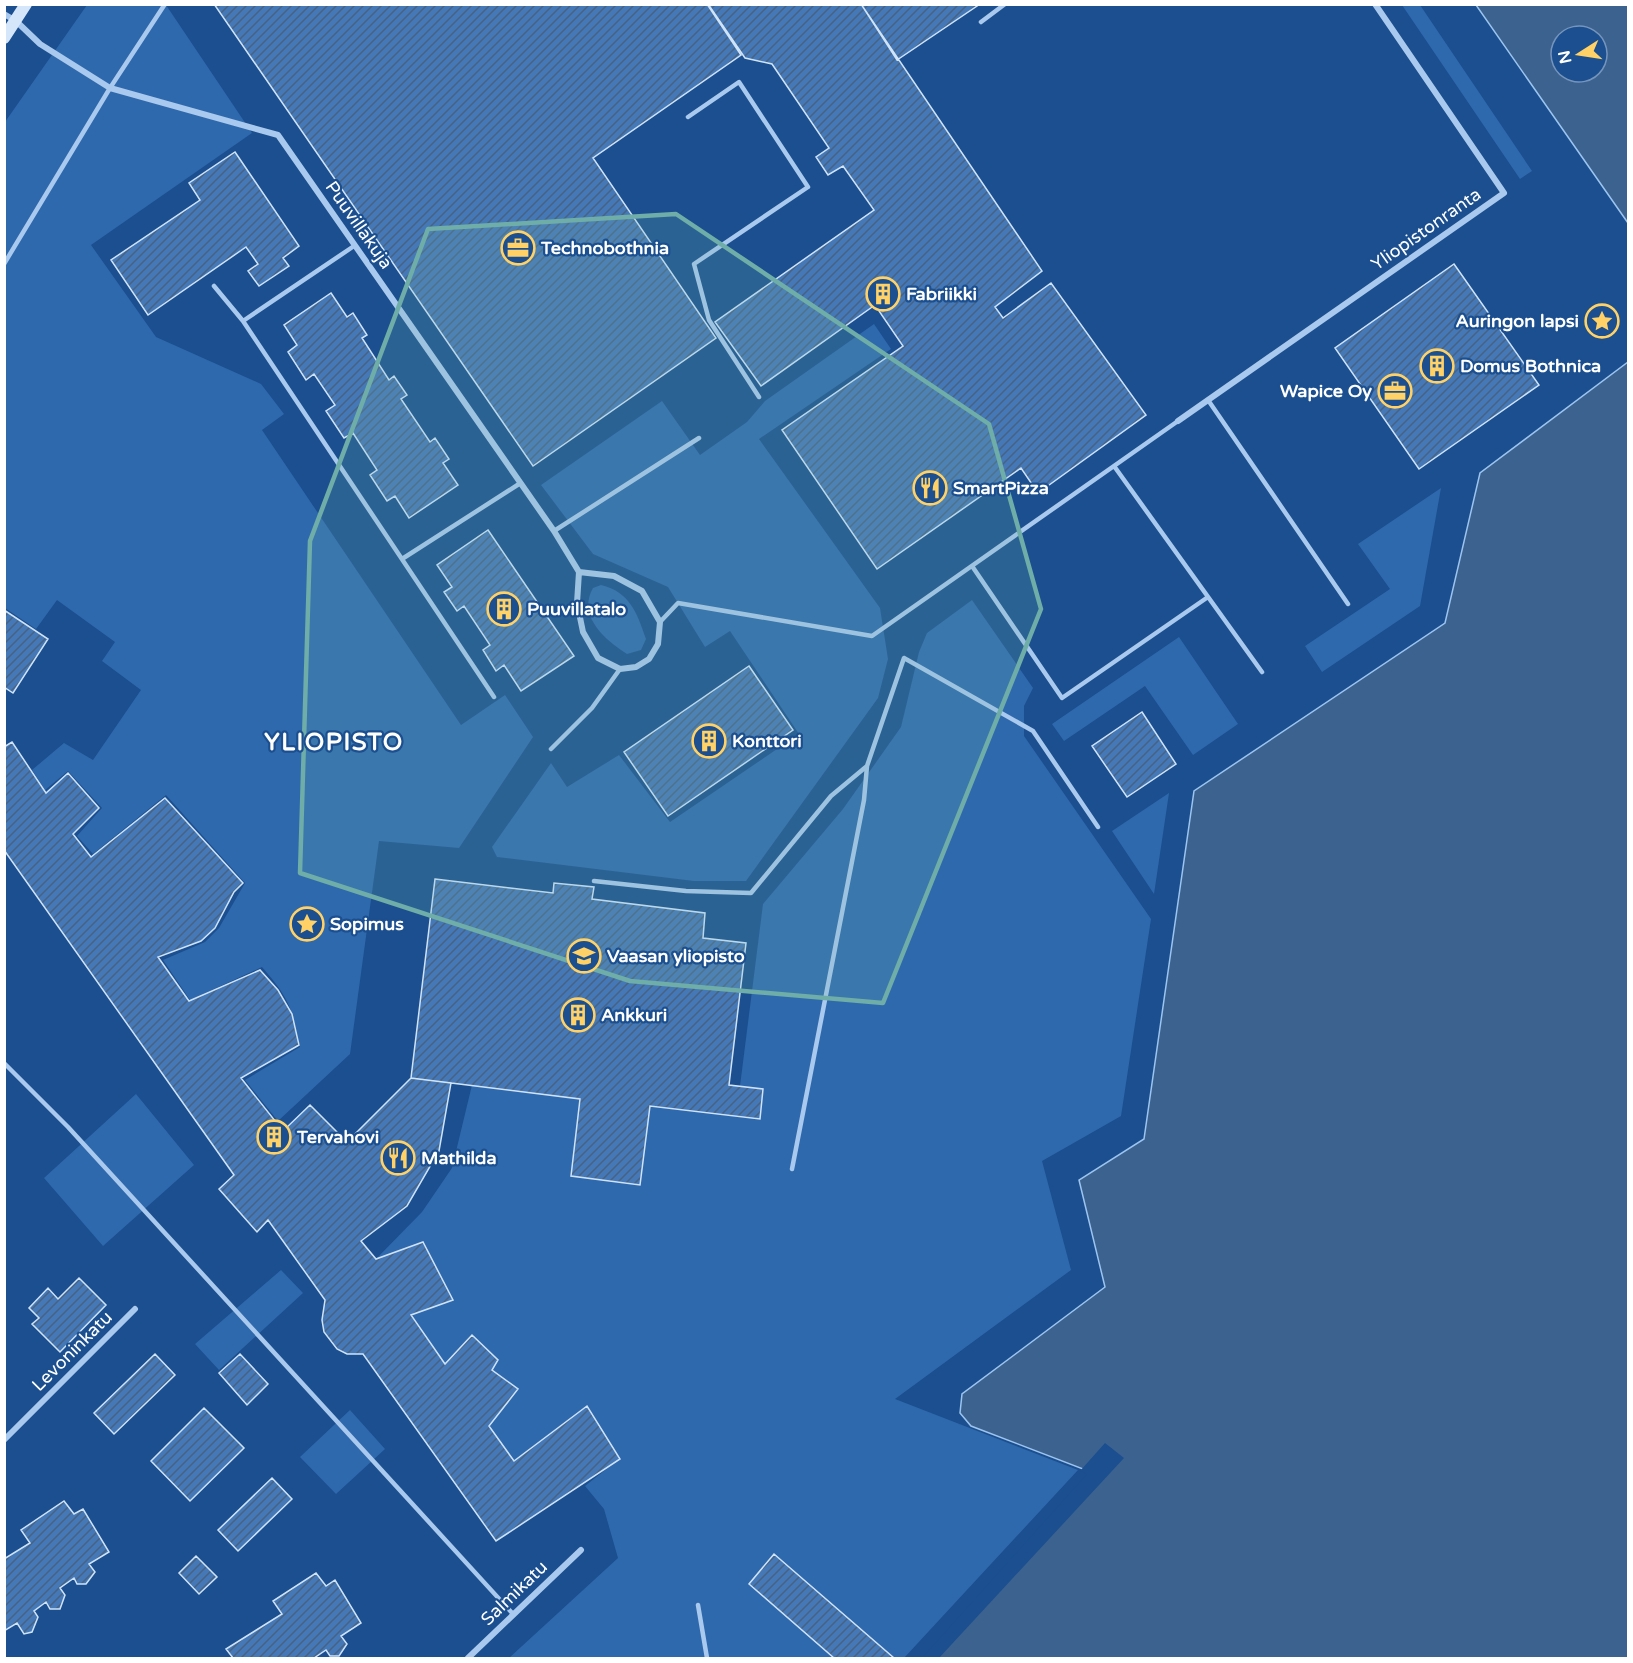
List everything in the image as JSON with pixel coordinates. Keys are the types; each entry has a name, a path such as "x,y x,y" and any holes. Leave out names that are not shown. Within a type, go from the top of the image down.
{"main road":[{"path":"4,38 27,4"}],"street":[{"name":"Yliopistonranta","path":"1178,421 1504,193 1375,4"},
{"name":"Puuvillakuja","path":"4,14 16,21 40,45 110,88 278,135 519,484 554,531 579,572"},
{"path":"579,572 614,576 642,591 660,622 658,644 649,659 636,667 620,669 598,658 583,632 577,603 579,572"},
{"name":"Levoninkatu","path":"4,1440 135,1309"},
{"name":"Salmikatu","path":"468,1659 581,1550"}],"lane":[{"path":"4,264 110,88 165,4"},
{"path":"981,22 1005,4"},
{"path":"688,117 739,82 808,187 694,264 709,320 759,397"},
{"path":"243,321 354,246"},
{"path":"214,285 243,321 494,697"},
{"path":"1208,400 1348,604"},
{"path":"660,622 678,603 872,636 1178,421"},
{"path":"554,531 699,438"},
{"path":"1114,466 1262,672"},
{"path":"402,559 519,484"},
{"path":"972,566 1062,698 1208,597"},
{"path":"792,1169 864,800 867,766 904,657 1033,731 1098,827"},
{"path":"551,749 592,708 620,669"},
{"path":"594,881 686,891 751,893 831,796 867,766"},
{"path":"4,1063 68,1127 513,1614"},
{"path":"698,1605 707,1659"}],"highlighted area":[{"path":"676,214 989,424 1041,609 883,1003 630,981 300,873 310,541 428,229"}],"shaded area":[{"path":"87,5 166,5 252,133 91,245 156,337 261,384 284,414 262,430 461,725 505,695 533,737 459,848 379,841 350,1054 278,1121 245,1080 300,1047 292,1012 284,995 262,967 190,1000 163,960 205,942 219,928 245,883 166,795 93,854 77,836 102,808 68,771 45,790 32,770 64,743 93,760 141,690 102,661 115,642 57,600 36,629 5,608 5,122"},
{"path":"1402,5 1420,5 1532,171 1520,179"},
{"path":"1476,5 1628,5 1628,223"},
{"path":"874,324 891,349 759,439 880,608 888,659 878,698 746,881 694,881 497,857 492,847 551,763 567,787 619,755 670,822 799,734 730,631 705,647 668,587 593,554 541,485 662,401 700,455 747,422 765,401"},
{"path":"1628,362 1628,1658 925,1658 1091,1472 971,1426 960,1413 962,1394 1105,1287 1079,1180 1144,1139 1194,791 1445,623 1480,473"},
{"path":"1441,488 1420,606 1322,672 1305,646 1390,589 1358,544"},
{"path":"601,585 619,593 631,605 646,639 641,650 627,654 610,642 596,626 588,608 589,598 593,588"},
{"path":"972,600 1033,688 1024,706 1024,736 1151,919 1121,1116 1042,1161 1071,1270 895,1399 1078,1470 904,1658 509,1658 618,1558 604,1509 585,1486 619,1459 587,1406 514,1461 489,1426 518,1389 492,1370 498,1359 472,1335 445,1364 411,1315 452,1300 424,1242 376,1259 422,1212 452,1168 472,1085 580,1099 571,1176 639,1185 650,1106 760,1119 763,1089 740,1086 763,904 843,809 901,727 919,652 927,633"},
{"path":"1179,637 1238,724 1193,755 1145,686 1064,741 1052,724"},
{"path":"1169,793 1154,894 1112,831"},
{"path":"136,1094 194,1165 103,1246 44,1178"},
{"path":"281,1270 303,1293 219,1370 195,1344"},
{"path":"350,1410 385,1449 336,1494 300,1457"}],"pier":[{"path":"1105,1443 1124,1458 939,1658 922,1658 1087,1474 1080,1471"}],"building":[{"name":"Technobothnia","path":"214,4 707,4 741,55 593,158 716,338 533,466"},
{"name":"Fabriikki","path":"708,4 861,4 1042,271 995,307 1003,318 1051,283 1146,415 1038,493 1021,468 877,569 782,430 903,346 875,305 761,386 715,322 874,210 843,166 828,175 816,157 829,148 772,64 745,58"},
{"path":"861,4 980,4 897,60"},
{"path":"235,152 299,246 283,258 289,266 259,286 248,271 258,264 246,247 148,315 111,260 200,200 189,183"},
{"name":"Domus Bothnica","path":"1454,264 1539,385 1419,469 1335,348"},
{"path":"331,293 347,317 353,313 367,335 362,338 389,380 394,376 407,395 401,399 430,442 435,438 449,459 443,463 458,485 409,518 395,496 387,501 370,475 377,470 353,433 344,438 326,411 335,405 314,374 306,380 288,352 297,345 284,325"},
{"name":"Puuvillatalo","path":"488,530 574,656 521,691 504,665 496,671 483,650 490,645 464,606 457,611 444,592 452,587 437,565"},
{"path":"4,610 48,639 13,693 4,687"},
{"name":"Konttori","path":"749,666 793,730 668,816 624,752"},
{"path":"1142,712 1176,764 1127,797 1092,746"},
{"name":"Tervahovi","path":"12,742 46,793 68,773 99,808 73,834 91,857 165,798 243,883 234,892 215,928 201,941 158,957 189,1001 260,970 278,990 292,1014 299,1045 241,1078 283,1131 310,1105 347,1142 411,1078 451,1083 439,1151 407,1206 361,1241 376,1259 423,1242 453,1300 411,1315 445,1364 472,1335 498,1360 492,1370 518,1389 489,1426 514,1461 587,1406 620,1459 496,1541 363,1354 347,1354 337,1349 324,1332 322,1320 325,1300 268,1220 257,1232 219,1189 234,1175 4,850 4,747"},
{"name":"Ankkuri","path":"435,879 553,893 554,883 594,887 592,899 705,913 703,938 746,943 729,1085 763,1089 760,1119 650,1106 640,1185 571,1176 580,1099 411,1078"},
{"path":"79,1278 106,1305 60,1352 32,1324 39,1318 29,1308 48,1288 58,1299"},
{"path":"155,1354 175,1375 114,1434 94,1413"},
{"path":"240,1354 268,1384 247,1405 219,1373"},
{"path":"204,1408 244,1448 190,1501 151,1461"},
{"path":"272,1478 292,1499 238,1551 218,1530"},
{"path":"64,1501 74,1514 83,1509 109,1552 89,1564 95,1572 86,1584 77,1584 74,1578 60,1588 65,1595 60,1609 50,1609 46,1602 34,1611 38,1617 32,1632 24,1634 17,1623 4,1631 4,1559 30,1543 21,1530"},
{"path":"774,1554 894,1658 834,1658 749,1584"},
{"path":"196,1556 217,1577 199,1594 179,1573"},
{"path":"316,1573 326,1586 335,1580 361,1623 341,1636 347,1644 339,1656 330,1656 326,1650 314,1658 233,1658 226,1649 282,1614 273,1601"}],"place":[{"name":"Technobothnia","path":"518,248"},
{"name":"Fabriikki","path":"883,294"},
{"name":"Auringon lapsi","path":"1602,321"},
{"name":"Domus Bothnica","path":"1437,366"},
{"name":"Wapice Oy","path":"1395,391"},
{"name":"SmartPizza","path":"930,488"},
{"name":"Puuvillatalo","path":"504,609"},
{"name":"Konttori","path":"709,741"},
{"name":"Sopimus","path":"307,924"},
{"name":"Vaasan yliopisto","path":"584,956"},
{"name":"Ankkuri","path":"578,1015"},
{"name":"Tervahovi","path":"274,1137"},
{"name":"Mathilda","path":"398,1158"}],"district":[{"name":"YLIOPISTO","path":"334,742"}]}
